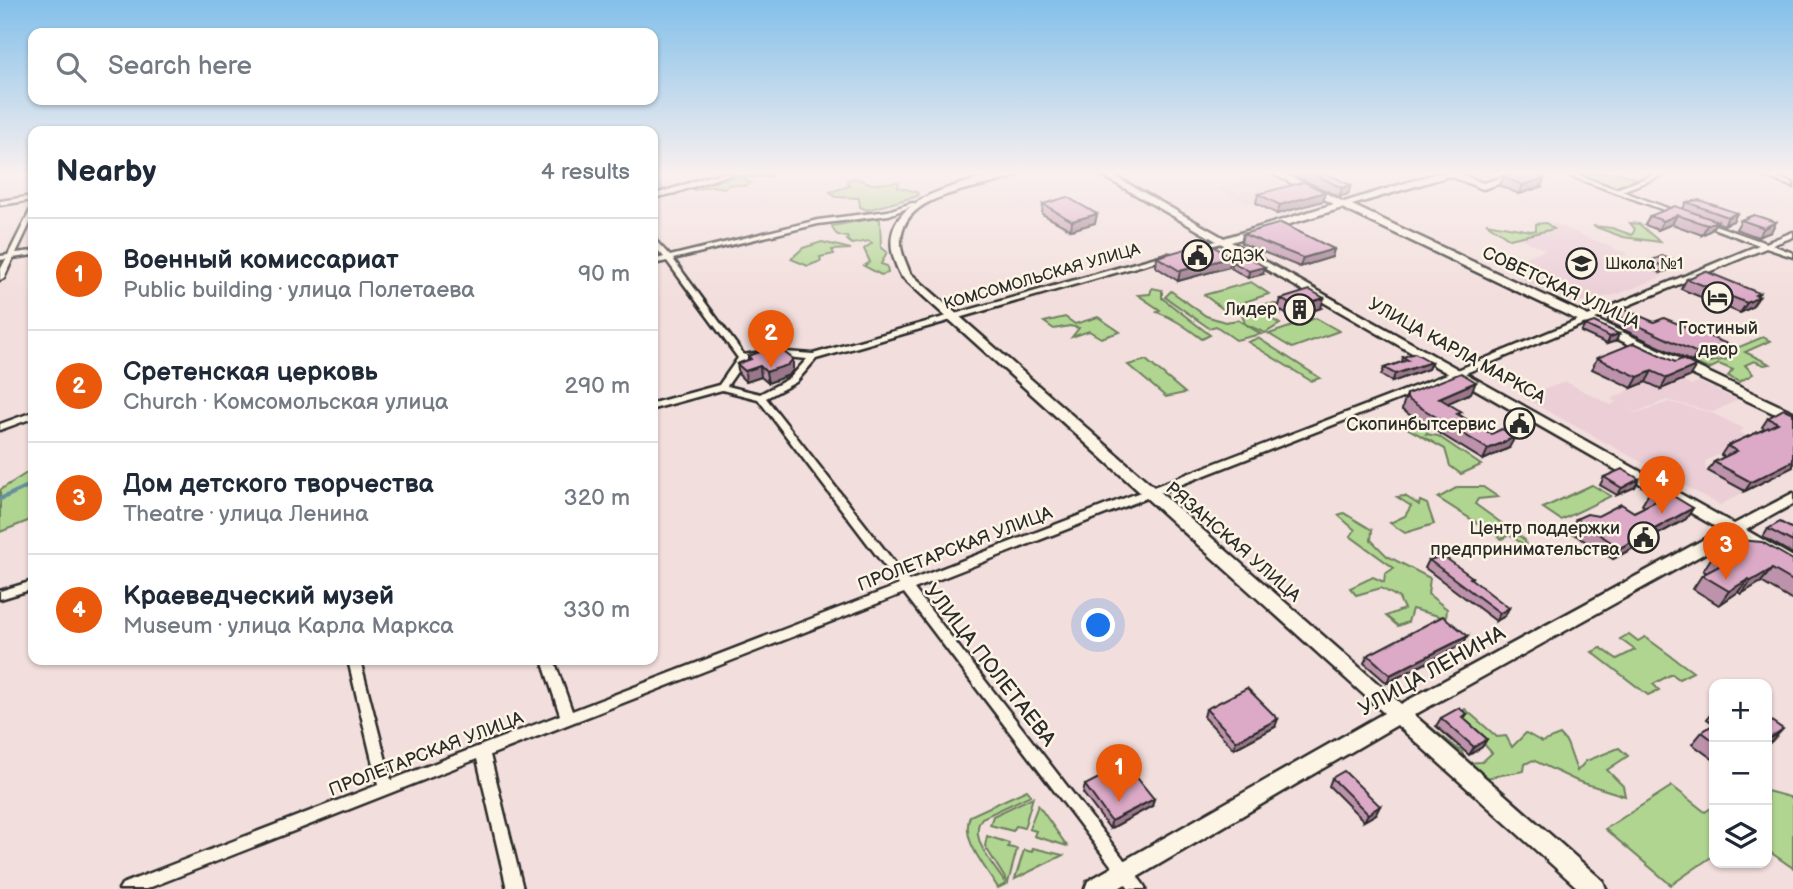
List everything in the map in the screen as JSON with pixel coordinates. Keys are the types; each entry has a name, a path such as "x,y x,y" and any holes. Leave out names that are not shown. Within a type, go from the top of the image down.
{"street":[{"path":"658,260 818,222 877,214"},
{"name":"РЯЗАНСКАЯ УЛИЦА","path":"908,214 895,236 895,256 905,274 1148,494 1595,889"},
{"name":"УЛИЦА КАРЛА МАРКСА","path":"1176,214 1793,564"},
{"name":"КОМСОМОЛЬСКАЯ УЛИЦА","path":"742,358 774,353 813,357 955,319 1311,214"},
{"name":"СОВЕТСКАЯ УЛИЦА","path":"1363,214 1793,417"},
{"path":"1679,214 1793,255"},
{"path":"0,278 28,221"},
{"name":"ПРОЛЕТАРСКАЯ УЛИЦА","path":"127,889 1458,373 1590,321 1793,234"},
{"path":"658,247 742,358 722,387"},
{"path":"0,258 28,254"},
{"path":"658,405 722,387 761,397 793,380 813,357"},
{"name":"УЛИЦА ПОЛЕТАЕВА","path":"761,397 1138,889"},
{"path":"0,427 28,417"},
{"name":"УЛИЦА ЛЕНИНА","path":"1096,889 1399,714 1793,498"},
{"path":"0,595 28,587"},
{"path":"355,665 386,788"},
{"path":"550,665 568,718"},
{"path":"482,751 515,889"}],"shaded area":[{"name":"Школа №1","path":"1555,224 1628,254 1621,257 1664,276 1618,294 1574,303 1515,277 1538,268 1519,259 1546,250 1520,238"},
{"path":"1682,380 1691,385 1699,382 1737,400 1713,412 1667,400 1636,412 1623,407 1636,413 1669,402 1712,413 1744,429 1739,432 1753,439 1705,461 1706,470 1744,492 1720,505 1522,397 1566,382 1611,405 1616,402 1611,399 1646,382 1661,389"}],"green space":[{"path":"877,218 880,220 881,247 887,252 881,264 887,266 888,273 881,275 864,266 870,262 864,249 872,243 869,241 852,244 847,240 848,237 836,234 832,226"},
{"path":"1486,223 1531,231 1536,230 1536,224 1546,223 1554,229 1510,239"},
{"path":"1630,223 1639,224 1660,242 1623,237 1593,226 1612,228 1632,235 1635,229"},
{"path":"822,242 851,249 832,250 834,254 820,257 821,261 808,266 791,259 803,248"},
{"path":"1251,282 1269,294 1223,309 1204,295"},
{"path":"1152,288 1162,290 1162,298 1210,335 1202,339 1175,320 1157,312 1160,310 1138,295 1150,294"},
{"path":"1171,291 1206,316 1225,322 1238,320 1261,334 1236,340 1216,326 1209,328 1165,297"},
{"path":"1250,305 1280,306 1275,310 1279,314 1272,313 1267,316 1280,324 1265,333 1245,324 1241,311"},
{"path":"1065,317 1075,324 1098,317 1120,332 1101,338 1089,331 1072,337 1079,328 1070,326 1054,329 1044,322"},
{"path":"1316,318 1339,331 1292,348 1269,334"},
{"path":"1763,337 1770,341 1745,352 1770,364 1754,361 1745,365 1753,374 1739,382 1728,376 1733,370 1719,364 1709,369 1692,362 1701,358 1709,362 1729,359 1732,357 1727,352"},
{"path":"1258,338 1320,378 1311,381 1248,342"},
{"path":"1146,360 1185,393 1166,397 1128,365"},
{"path":"1418,423 1429,431 1426,434 1438,436 1481,465 1461,474 1450,466 1445,449 1407,428"},
{"path":"28,472 28,521 0,532 0,490"},
{"path":"1592,485 1611,496 1561,520 1543,508"},
{"path":"1458,487 1483,487 1498,497 1478,499 1475,504 1525,540 1526,546 1509,535 1502,539 1438,498"},
{"path":"1405,496 1419,505 1420,501 1427,504 1434,524 1405,533 1390,523 1405,516 1411,506 1397,497"},
{"path":"1344,513 1372,530 1371,540 1387,556 1430,578 1428,594 1447,609 1446,618 1412,609 1408,622 1398,626 1386,616 1404,609 1399,598 1381,588 1356,595 1350,588 1373,577 1384,582 1385,574 1394,568 1350,536 1355,530 1338,515"},
{"path":"1629,634 1638,641 1645,637 1693,672 1679,679 1672,674 1653,684 1659,690 1648,695 1592,652 1601,648 1617,659 1635,650 1620,639"},
{"path":"1465,709 1497,737 1506,736 1512,747 1526,733 1542,742 1560,735 1567,743 1577,771 1586,761 1619,748 1628,756 1607,770 1623,786 1625,796 1577,781 1533,760 1525,764 1524,771 1480,779 1418,726 1424,722 1462,752 1466,763 1482,762 1492,753 1458,715"},
{"path":"1672,786 1705,812 1709,809 1709,858 1671,885 1605,829"},
{"path":"1027,790 1031,795 982,818 978,826 984,852 1006,884 998,888 971,844 968,834 970,816"},
{"path":"1772,792 1793,798 1793,868 1772,853"},
{"path":"1033,797 1024,828 1016,826 1013,831 990,825 993,816"},
{"path":"1038,805 1067,846 1034,836 1036,831 1029,829"},
{"path":"987,836 1009,843 1008,847 1017,849 1008,883 985,846"},
{"path":"1033,848 1063,855 1015,879 1024,850 1032,852"}],"building":[{"path":"1061,214 1095,214 1072,221"},
{"path":"1654,214 1699,214 1717,221 1707,225 1677,215 1663,221 1650,216"},
{"path":"1754,215 1776,222 1764,228 1741,220"},
{"path":"1281,223 1334,249 1303,258 1243,234"},
{"path":"1207,243 1232,257 1180,271 1157,257"},
{"path":"1662,256 1677,262 1664,266 1650,261"},
{"path":"1248,257 1265,267 1249,271 1233,262"},
{"path":"1705,271 1759,293 1755,295 1759,297 1747,303 1687,279"},
{"path":"1310,290 1324,298 1295,307 1281,299"},
{"path":"1623,309 1654,322 1664,318 1730,345 1714,353 1706,349 1697,353 1611,313"},
{"path":"1594,322 1619,334 1610,337 1585,325"},
{"path":"1634,343 1675,362 1682,359 1696,366 1667,378 1652,371 1638,377 1597,358"},
{"path":"773,348 780,349 793,359 788,365 766,372 760,366 745,371 737,364 751,359 748,356"},
{"path":"1415,353 1431,362 1395,374 1384,368 1408,360 1403,357"},
{"path":"1461,373 1476,382 1439,398 1462,412 1457,414 1491,434 1502,429 1515,437 1488,449 1407,399 1407,394"},
{"path":"1784,409 1793,413 1793,461 1751,482 1714,462 1737,451 1727,446 1778,423 1768,418"},
{"path":"1622,469 1639,479 1622,488 1604,477"},
{"path":"1660,488 1693,508 1620,548 1576,519 1587,514 1598,516 1621,504 1634,512 1660,499 1649,493"},
{"path":"1780,522 1793,529 1793,542 1768,529"},
{"path":"1739,540 1762,542 1793,560 1793,581 1772,569 1729,591 1702,575 1723,564 1712,557"},
{"path":"1443,556 1509,608 1500,613 1429,560"},
{"path":"1443,616 1468,636 1390,675 1368,655"},
{"path":"1247,688 1278,719 1236,741 1206,709"},
{"path":"1459,708 1467,714 1462,717 1487,739 1474,747 1441,718"},
{"path":"1772,721 1783,729 1772,737"},
{"path":"1709,727 1709,737 1702,732"},
{"path":"1126,764 1154,799 1111,821 1085,785"},
{"path":"1344,771 1380,806 1368,814 1332,778"}],"waterway":[{"path":"0,499 28,486"}],"place":[{"name":"СДЭК","path":"1198,256"},
{"name":"Школа №1","path":"1582,264"},
{"name":"Гостиный двор","path":"1718,297"},
{"name":"Лидер","path":"1300,309"},
{"name":"Сретенская церковь","path":"771,368"},
{"name":"Скопинбытсервис","path":"1519,424"},
{"name":"Краеведческий музей","path":"1662,514"},
{"name":"Центр поддержки предпринимательства","path":"1643,538"},
{"name":"Дом детского творчества","path":"1726,580"},
{"name":"Военный комиссариат","path":"1119,802"}]}
